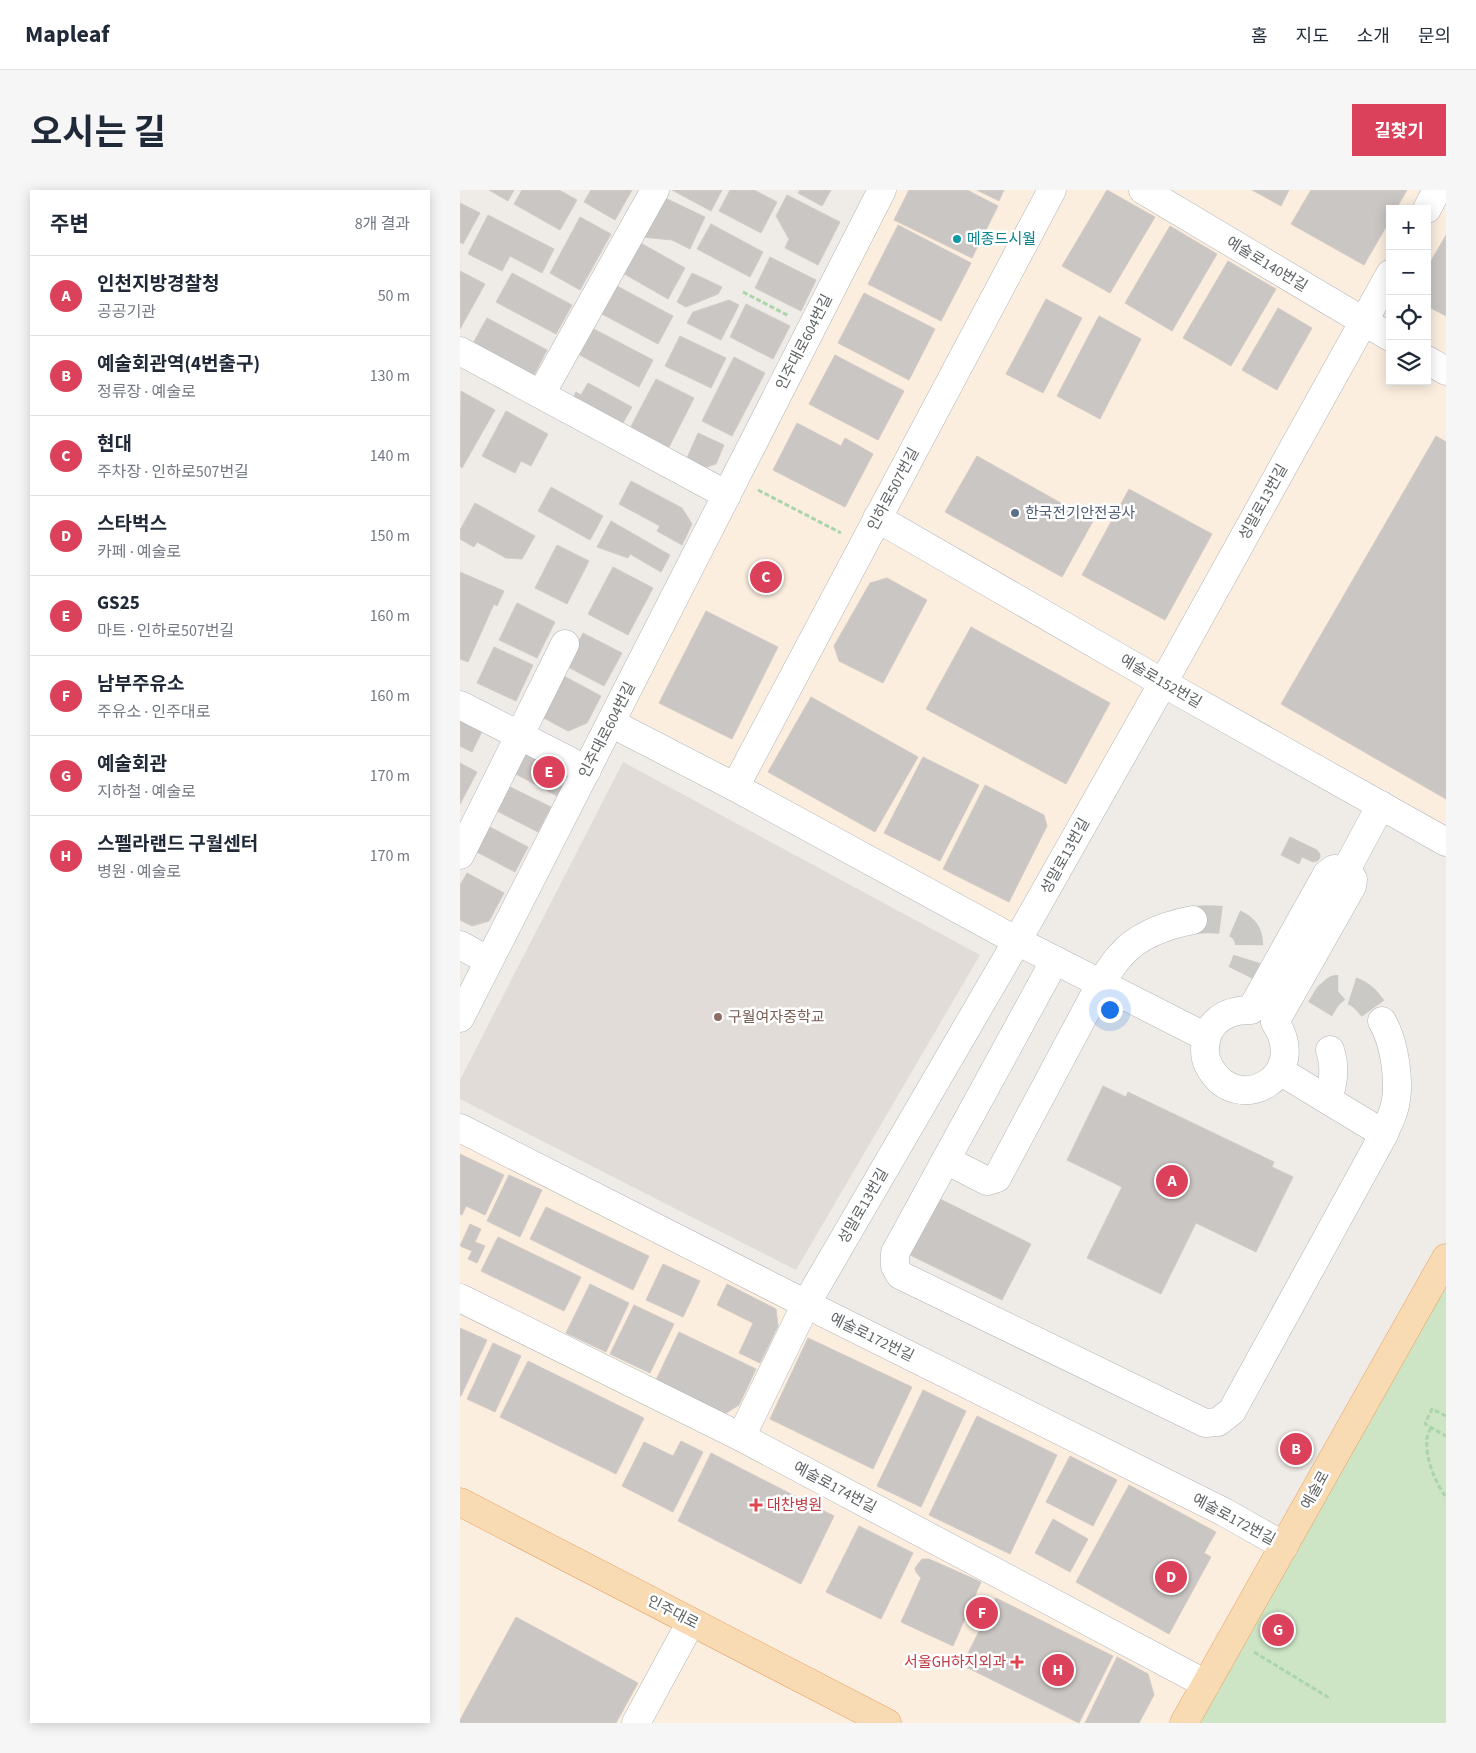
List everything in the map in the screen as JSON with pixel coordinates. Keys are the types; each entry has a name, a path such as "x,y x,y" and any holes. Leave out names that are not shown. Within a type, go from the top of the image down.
{"main road":[{"name":"예술로","path":"1184,1723 1446,1258"},
{"name":"인주대로","path":"460,1502 887,1723"}],"street":[{"path":"541,394 655,190"},
{"name":"인주대로604번길","path":"460,1018 882,190"},
{"name":"인하로507번길","path":"735,787 1052,190"},
{"name":"예술로140번길","path":"1143,190 1386,335"},
{"path":"1429,205 1437,190"},
{"name":"성말로13번길","path":"741,1437 806,1304 1017,940 1163,683 1386,281"},
{"path":"460,351 541,394 731,486"},
{"path":"1431,362 1446,371"},
{"name":"예술로152번길","path":"878,518 1163,683 1446,842"},
{"path":"460,855 564,644"},
{"path":"460,704 586,770"},
{"path":"611,723 735,787 1017,940 1206,1037"},
{"path":"1346,870 1381,805"},
{"path":"1334,870 1346,870 1353,879 1352,886 1275,1022 1282,1033 1286,1046 1285,1059 1280,1072 1261,1087 1248,1090 1235,1089 1224,1084 1214,1075 1207,1064 1205,1051 1206,1037 1213,1025 1223,1016 1236,1010 1250,1010 1327,874 1334,870"},
{"path":"946,1160 987,1181 997,1178 1101,983 1121,954 1138,939 1176,924 1193,920"},
{"path":"460,946 489,961"},
{"path":"1055,960 895,1253 896,1266 900,1274 1205,1423 1218,1422 1232,1411 1384,1134 1394,1108 1396,1065 1387,1029 1382,1021"},
{"path":"1328,1100 1334,1079 1333,1060 1330,1050"},
{"path":"1280,1072 1384,1134"},
{"name":"예술로172번길","path":"460,1128 806,1304 1224,1512 1284,1546"},
{"name":"예술로174번길","path":"460,1298 741,1437 1206,1684"},
{"path":"636,1723 691,1622"}],"path":[{"path":"743,292 812,328"},
{"path":"731,486 863,545"},
{"path":"1446,1416 1432,1409 1425,1424 1446,1436"},
{"path":"1431,1428 1426,1438 1429,1457 1438,1486 1446,1496"},
{"path":"1232,1639 1331,1699"}],"shaded area":[{"path":"884,190 1446,190 1446,842 1163,683 1017,941 611,723"},
{"name":"구월여자중학교","path":"623,762 980,955 796,1270 460,1099 460,1080"},
{"path":"460,1128 1284,1546 1185,1723 460,1723"}],"green space":[{"path":"1446,1258 1446,1723 1185,1723"}],"building":[{"path":"489,190 514,190 508,201"},
{"path":"522,190 559,190 577,200 560,230 514,204"},
{"path":"591,190 632,190 615,220 584,202"},
{"path":"672,190 722,190 711,211"},
{"path":"730,190 754,190 777,202 761,233 719,211"},
{"path":"800,190 831,190 822,206 798,193"},
{"name":"메종드시월","path":"909,190 967,190 998,206 972,258 894,220"},
{"path":"977,190 1004,190 999,201"},
{"path":"1107,190 1155,217 1110,293 1062,266"},
{"path":"1252,190 1289,190 1281,206"},
{"path":"1311,190 1407,190 1398,205 1386,205 1386,227 1364,265 1291,224"},
{"path":"787,195 840,222 818,265 785,248 789,239 776,216"},
{"path":"661,196 705,217 690,249 672,240 642,237"},
{"path":"460,203 480,213 463,244 460,242"},
{"path":"488,215 554,249 542,273 510,256 502,271 468,254"},
{"path":"580,217 611,234 580,290 550,273"},
{"path":"711,224 763,252 750,277 697,249"},
{"path":"898,225 971,263 941,321 868,284"},
{"path":"1170,226 1217,254 1172,331 1125,303"},
{"path":"1446,235 1446,316 1431,308 1431,261"},
{"path":"639,242 685,268 668,299 621,272"},
{"path":"770,257 816,280 801,311 755,288"},
{"path":"1228,261 1276,289 1231,366 1183,338"},
{"path":"460,271 485,284 460,329"},
{"path":"512,273 572,305 556,334 496,302"},
{"path":"692,273 722,287 718,294 686,307 677,302"},
{"path":"617,286 673,316 658,344 602,314"},
{"path":"864,293 935,329 909,380 838,343"},
{"path":"1046,299 1082,318 1043,393 1006,374"},
{"path":"729,300 739,305 721,340 687,323 693,312"},
{"path":"746,304 790,326 773,359 730,337"},
{"path":"1278,308 1312,328 1277,390 1242,370"},
{"path":"1099,316 1141,339 1100,419 1057,396"},
{"path":"487,318 547,350 532,379 471,347"},
{"path":"592,328 653,360 639,387 578,354"},
{"path":"680,336 726,358 711,388 665,366"},
{"path":"835,355 904,391 878,440 809,404"},
{"path":"734,357 765,373 732,436 702,421"},
{"path":"656,379 694,398 667,451 628,432"},
{"path":"588,383 632,407 620,428 571,402 576,392 581,395"},
{"path":"461,391 495,410 462,468 460,466"},
{"path":"506,411 548,434 531,466 521,461 515,473 482,456"},
{"path":"797,423 841,446 845,438 873,454 845,507 773,470"},
{"path":"698,433 724,445 716,464 695,471 684,465"},
{"path":"1436,436 1446,442 1446,799 1281,704"},
{"path":"977,456 1093,521 1062,577 945,512"},
{"path":"631,481 682,508 692,524 682,545 657,531 660,526 619,504"},
{"path":"551,487 603,516 590,540 538,511"},
{"path":"1129,489 1212,534 1165,620 1082,575"},
{"path":"475,503 535,536 522,559 506,558 477,542 474,547 460,539 460,530"},
{"path":"611,521 670,555 661,572 630,554 628,558 597,547"},
{"path":"557,545 589,561 567,604 535,588"},
{"path":"613,567 653,588 628,635 588,614"},
{"path":"460,572 504,591 497,606 494,604 468,662 460,659"},
{"path":"887,578 927,600 883,683 839,661 834,646 870,583"},
{"path":"517,603 555,622 537,658 499,640"},
{"path":"706,611 778,647 732,739 659,703"},
{"path":"971,627 1110,703 1066,784 926,709"},
{"path":"583,633 622,653 604,686 566,666"},
{"path":"494,647 533,665 516,701 477,683"},
{"path":"562,675 601,696 587,723 568,731 540,716"},
{"path":"811,697 918,757 875,832 768,772"},
{"path":"460,710 486,723 472,752 460,746"},
{"path":"527,745 563,764 568,780 559,797 512,772"},
{"path":"923,757 979,785 940,861 884,833"},
{"path":"460,763 477,772 460,804"},
{"path":"985,785 1044,815 1047,826 1009,902 943,869"},
{"path":"508,786 551,807 538,832 495,810"},
{"path":"486,825 528,847 515,872 473,850"},
{"path":"1290,837 1317,850 1320,858 1313,862 1302,857 1299,864 1281,855"},
{"path":"467,873 504,893 489,921 472,926 460,920 460,885"},
{"path":"1103,1086 1126,1097 1128,1092 1274,1162 1272,1167 1293,1177 1256,1252 1196,1223 1161,1294 1087,1258 1122,1187 1067,1160"},
{"path":"460,1154 504,1175 485,1215 466,1206 462,1215 460,1214"},
{"path":"509,1175 542,1190 520,1237 487,1221"},
{"path":"936,1197 1031,1244 1002,1300 908,1254"},
{"path":"546,1207 649,1256 633,1290 530,1239"},
{"path":"470,1224 481,1229 475,1242 485,1246 477,1263 468,1259 472,1251 460,1246"},
{"path":"498,1237 581,1277 564,1311 481,1271"},
{"path":"663,1264 700,1281 683,1317 646,1300"},
{"path":"590,1284 629,1303 606,1352 566,1333"},
{"path":"727,1284 776,1309 778,1326 760,1363 739,1353 753,1323 717,1305"},
{"path":"634,1305 674,1324 650,1373 610,1354"},
{"path":"460,1328 487,1340 461,1396 460,1396"},
{"path":"679,1332 756,1369 739,1405 723,1415 655,1382"},
{"path":"808,1338 912,1387 873,1469 770,1419"},
{"path":"493,1343 521,1356 495,1412 467,1399"},
{"path":"528,1361 644,1418 616,1474 500,1417"},
{"path":"923,1390 966,1411 921,1507 877,1486"},
{"path":"977,1416 1057,1455 1010,1554 929,1515"},
{"path":"681,1441 703,1452 673,1512 622,1486 644,1442 673,1456"},
{"path":"711,1453 834,1516 801,1584 678,1521"},
{"path":"1070,1456 1117,1480 1093,1526 1046,1502"},
{"path":"1129,1485 1216,1532 1204,1553 1211,1557 1169,1634 1076,1582"},
{"path":"1053,1519 1088,1539 1070,1572 1035,1553"},
{"path":"859,1526 913,1553 881,1619 826,1592"},
{"path":"922,1559 929,1559 981,1582 953,1646 901,1622 921,1578 915,1568"},
{"path":"996,1598 1113,1656 1079,1723 962,1665"},
{"path":"516,1617 638,1683 616,1723 460,1723"},
{"path":"1117,1657 1148,1674 1154,1695 1139,1723 1085,1723"}],"tunnel":[{"path":"1193,920 1221,920 1241,927 1247,935 1249,944 1247,957 1241,973"},
{"path":"1320,1009 1328,996 1336,989 1345,989 1364,998 1382,1021"}],"place":[{"name":"메종드시월","path":"957,239"},
{"name":"한국전기안전공사","path":"1015,513"},
{"name":"현대","path":"766,577"},
{"name":"GS25","path":"549,772"},
{"name":"구월여자중학교","path":"718,1017"},
{"name":"인천지방경찰청","path":"1172,1181"},
{"name":"예술회관역(4번출구)","path":"1296,1449"},
{"name":"대찬병원","path":"756,1505"},
{"name":"스타벅스","path":"1171,1577"},
{"name":"남부주유소","path":"982,1613"},
{"name":"예술회관","path":"1278,1630"},
{"name":"서울GH하지외과","path":"1017,1662"},
{"name":"스펠라랜드 구월센터","path":"1058,1670"}]}
